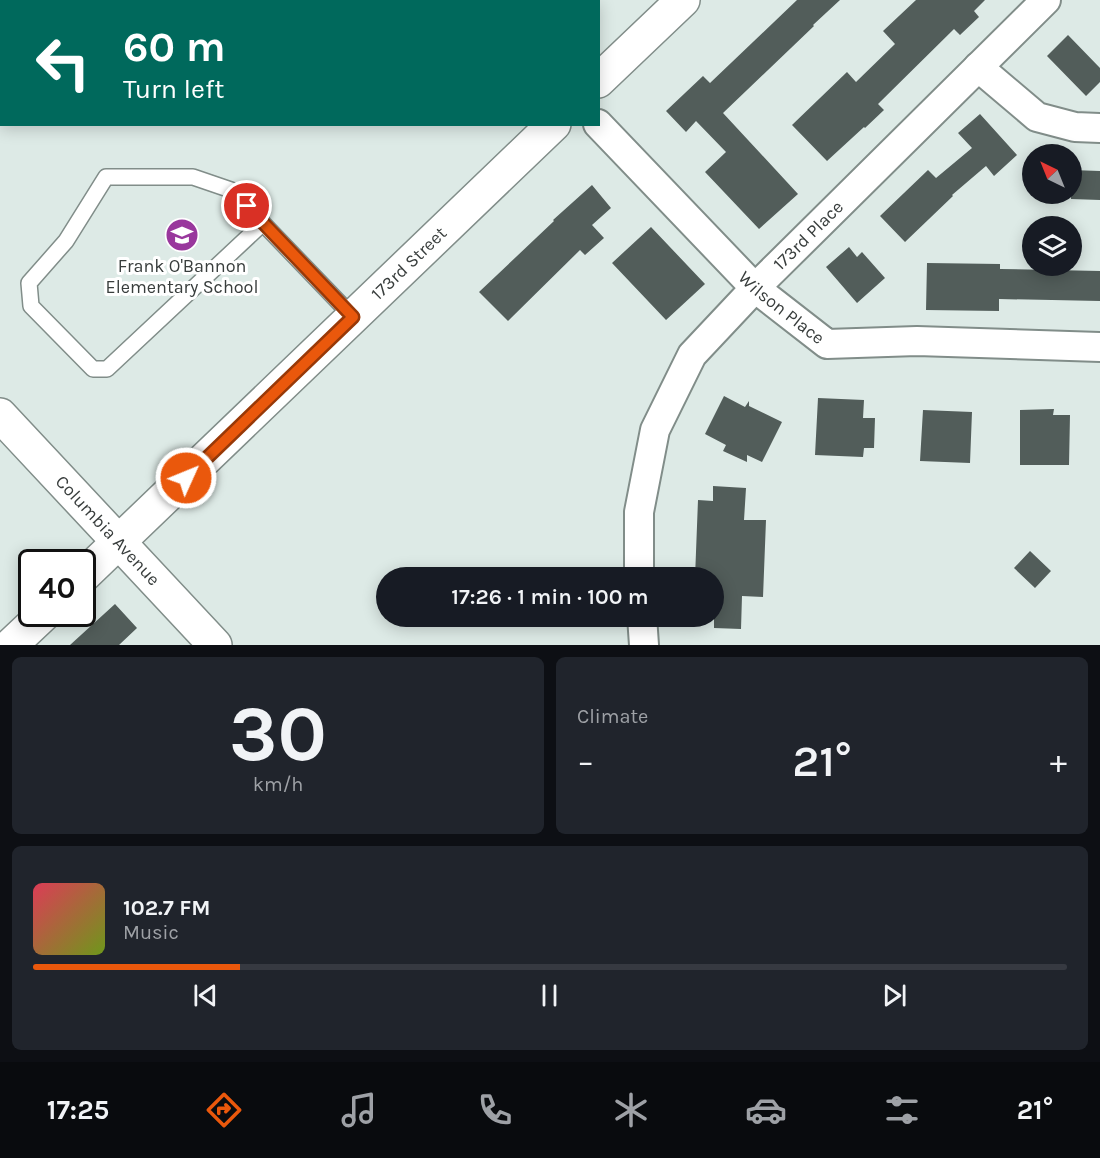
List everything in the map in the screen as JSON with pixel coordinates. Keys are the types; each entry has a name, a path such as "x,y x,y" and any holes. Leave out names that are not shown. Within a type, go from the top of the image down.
{"street":[{"name":"173rd Place","path":"639,567 639,512 655,430 692,355 755,288 1046,0"},
{"path":"600,79 677,2"},
{"path":"978,67 1037,117 1075,127 1100,128"},
{"name":"Wilson Place","path":"600,126 755,288 827,344 917,341 1100,347"},
{"name":"173rd Street","path":"96,564 353,317 540,129"},
{"name":"Columbia Avenue","path":"0,415 216,645"},
{"path":"11,645 30,627"},
{"path":"643,627 644,645"}],"lane":[{"path":"262,223 107,369 93,369 31,306 29,283 66,241 106,177 194,177 231,190 353,317"}],"building":[{"path":"797,0 840,0 723,113 798,194 759,229 705,172 726,152 696,121 686,132 666,111 703,76 710,83"},
{"path":"916,0 985,0 974,11 979,17 960,35 954,29 878,104 884,110 827,161 792,125 847,72 856,82 895,44 883,31"},
{"path":"1068,35 1100,68 1100,82 1086,96 1047,56"},
{"path":"980,114 1017,155 994,176 986,166 952,195 905,242 880,216 928,170 936,178 972,148 958,133"},
{"path":"1082,170 1100,171 1100,200 1082,199"},
{"path":"592,185 611,208 592,225 604,238 585,255 580,250 508,321 479,292"},
{"path":"651,227 705,284 666,320 612,263"},
{"path":"849,247 857,257 862,252 885,278 857,303 826,267"},
{"path":"927,263 1000,264 1000,269 1022,269 1022,276 1082,276 1082,271 1100,271 1100,301 999,299 999,311 926,310"},
{"path":"724,396 745,407 749,401 749,406 782,422 762,462 747,455 747,462 723,451 726,445 705,434"},
{"path":"818,398 864,400 863,418 875,418 874,448 864,448 863,457 815,455"},
{"path":"1054,409 1053,415 1070,415 1069,465 1020,465 1020,410"},
{"path":"923,410 972,412 970,463 920,461"},
{"path":"713,486 746,488 744,520 766,520 763,597 742,596 741,629 714,628 724,627 724,567 695,567 698,500 713,501"},
{"path":"1030,551 1051,571 1035,588 1014,568"},
{"path":"115,604 137,628 119,645 70,645 90,627 96,627 96,621"}],"place":[{"name":"Frank O'Bannon Elementary School","path":"182,235"}],"route":[{"path":"186,478 353,317 247,206"}]}
